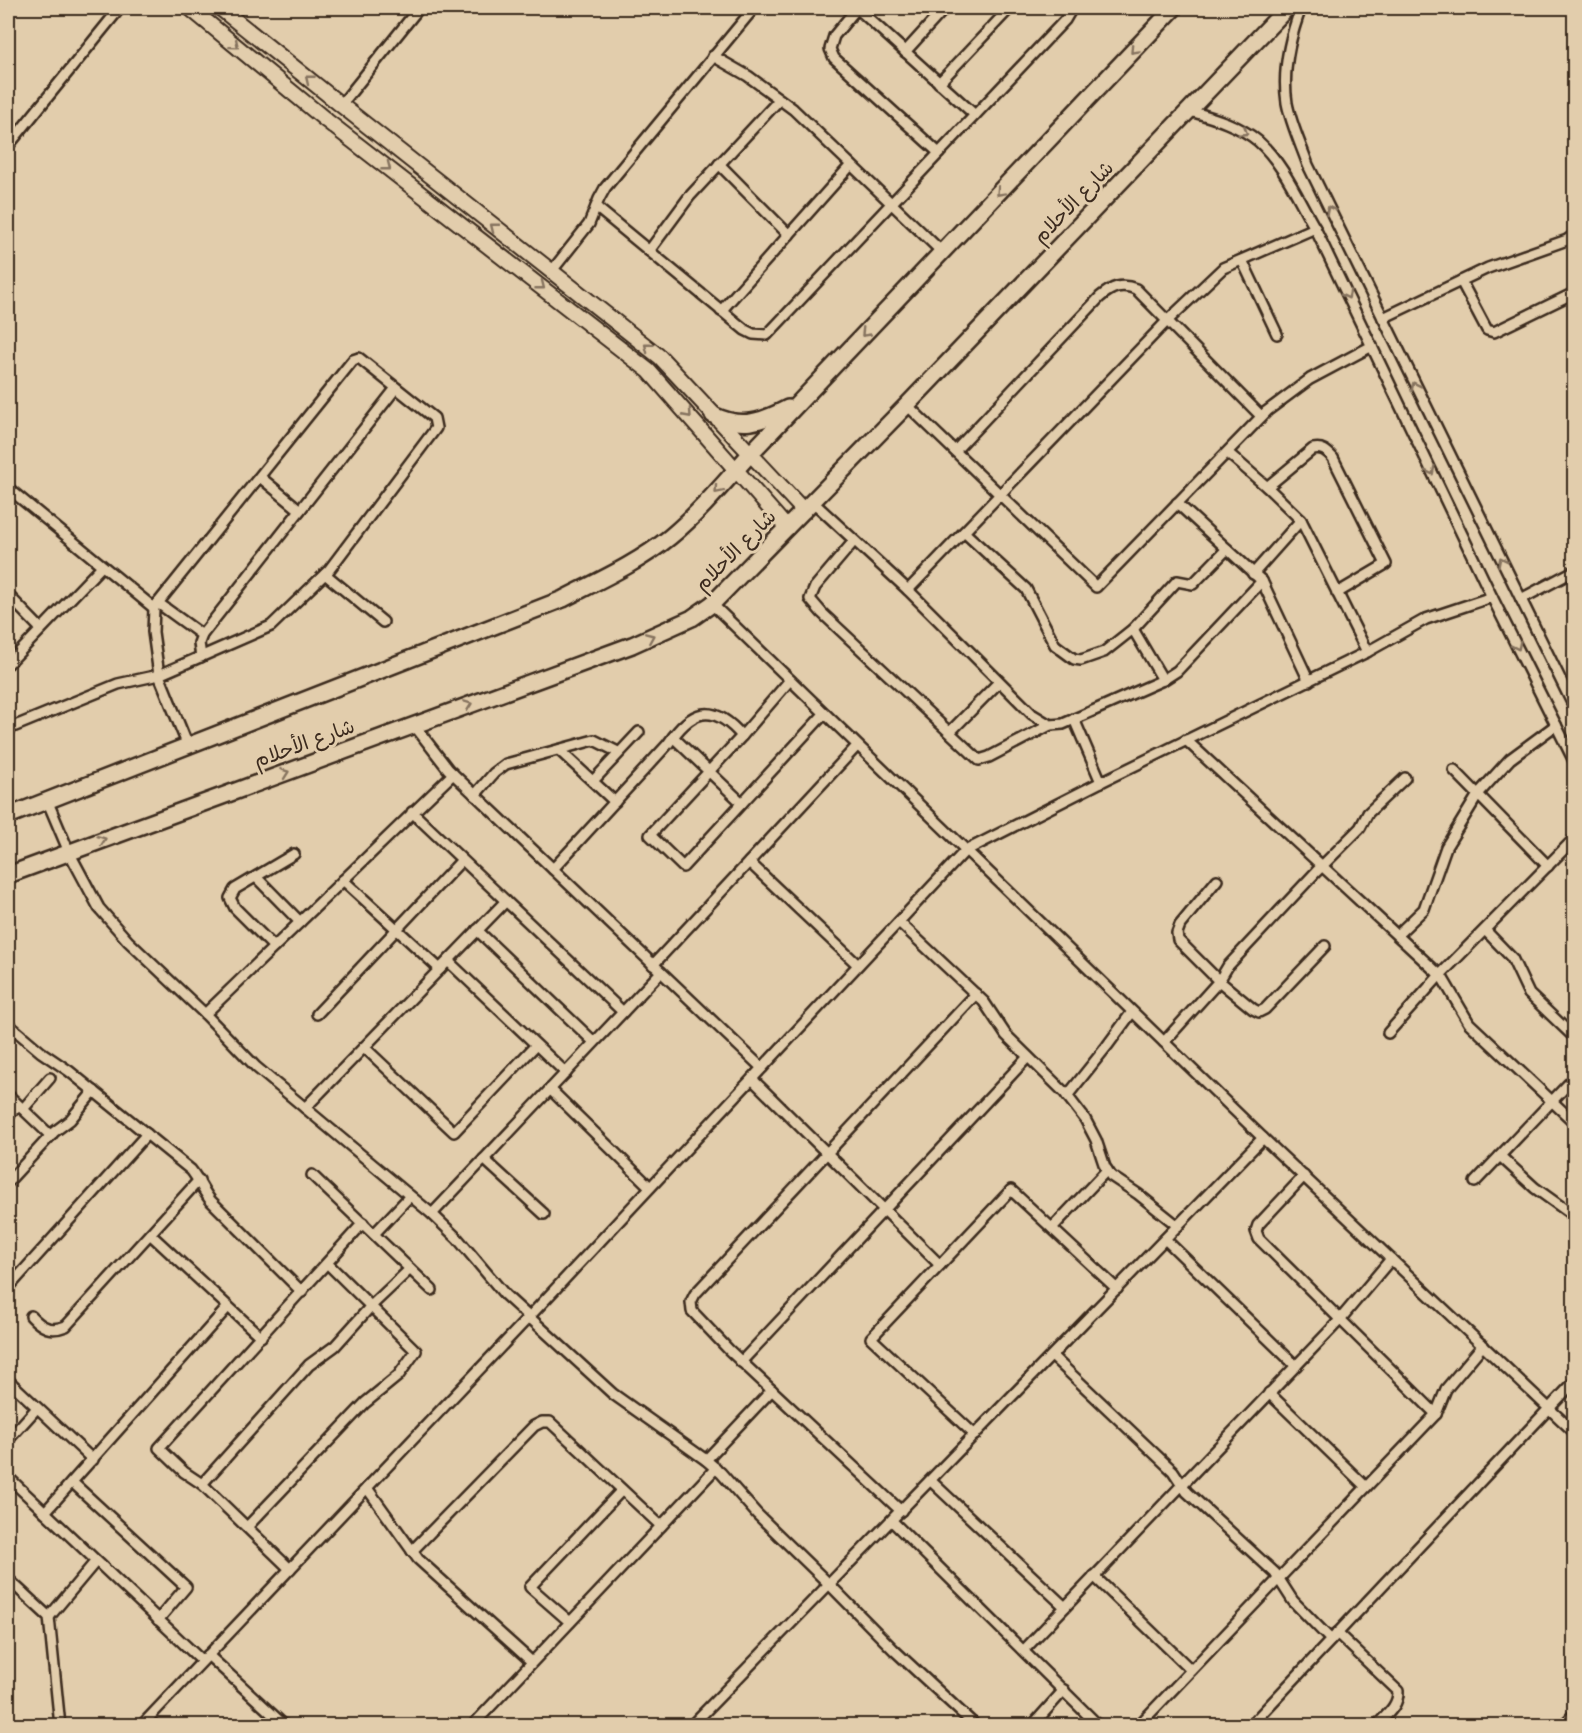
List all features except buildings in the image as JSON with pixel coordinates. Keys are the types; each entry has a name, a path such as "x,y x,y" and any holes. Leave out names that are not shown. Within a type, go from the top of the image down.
{"main road":[{"path":"190,8 327,121 649,370 787,528"},
{"path":"220,8 660,357 750,454 809,506"},
{"name":"شارع الأحلام","path":"8,816 563,599 632,564 669,538 705,505 750,454 1174,8"},
{"name":"شارع الأحلام","path":"8,875 632,645 692,618 712,604 809,506 1287,8"},
{"path":"327,121 340,105"},
{"path":"593,326 604,313"},
{"path":"713,415 733,422 754,422 799,403"}],"street":[{"path":"8,146 120,8"},
{"path":"340,105 419,8"},
{"path":"551,272 590,224 605,188 754,8"},
{"path":"939,153 834,58 830,49 834,36 857,8 975,115"},
{"path":"905,52 945,8"},
{"path":"939,82 1010,8"},
{"path":"596,207 745,330 753,334 767,335 1065,20 1072,8"},
{"path":"1301,8 1290,40 1287,65 1288,104 1308,165 1575,707"},
{"path":"713,56 748,76 793,109 942,252"},
{"path":"649,250 689,196 779,100"},
{"path":"1190,111 1236,127 1258,141 1274,159 1315,228 1492,597 1575,762"},
{"path":"719,164 789,235"},
{"path":"722,311 851,165"},
{"path":"908,590 1167,321 1223,268 1315,228"},
{"path":"1383,318 1488,268 1557,244 1575,235"},
{"path":"1242,260 1277,334"},
{"path":"1461,281 1487,330 1494,332 1575,293"},
{"path":"955,451 1108,291 1118,285 1127,285 1136,289 1262,416"},
{"path":"907,405 1096,587 1283,397 1310,378 1371,346"},
{"path":"8,729 118,684 159,675 271,626 325,574 436,428 434,418 359,358 354,360 156,606 153,632 159,675 188,746"},
{"path":"201,657 199,643 202,635 396,388"},
{"path":"1267,487 1312,449 1327,450 1334,458 1386,564 1337,593"},
{"path":"1228,453 1301,520 1367,652"},
{"path":"260,477 300,510"},
{"path":"8,488 102,566 156,606 202,635"},
{"path":"1177,503 1262,581 1309,681"},
{"path":"809,506 908,590 1032,714 1050,725"},
{"path":"1253,573 1301,520"},
{"path":"964,532 1026,589 1054,645 1081,660 1104,652 1133,629 1177,581 1193,584 1227,549"},
{"path":"854,542 815,587 810,598 822,613 979,760 1050,725 1063,724 1163,680 1177,671 1262,581"},
{"path":"8,664 102,566"},
{"path":"1521,598 1575,571"},
{"path":"325,574 383,622"},
{"path":"8,595 41,629"},
{"path":"141,1725 530,1316 965,851 1367,652 1426,619 1492,597"},
{"path":"712,604 1263,1138 1575,1432"},
{"path":"1133,629 1163,680"},
{"path":"790,680 742,736 650,834 683,867 824,714"},
{"path":"950,732 999,682"},
{"path":"553,869 673,737 680,726 690,718 706,712 718,715 731,723 742,736"},
{"path":"1074,719 1101,782"},
{"path":"414,725 453,774 762,1068"},
{"path":"1397,935 1424,909 1446,847 1479,793 1510,759 1556,725"},
{"path":"592,781 639,732"},
{"path":"673,737 742,803"},
{"path":"475,795 494,773 506,764 594,740 618,752"},
{"path":"1186,740 1440,975 1469,1023 1575,1122"},
{"path":"653,965 857,746"},
{"path":"559,750 615,802"},
{"path":"1454,770 1548,866"},
{"path":"206,1014 453,774"},
{"path":"1164,1042 1220,981 1228,966 1360,828 1368,813 1406,778"},
{"path":"47,800 69,852 99,908 129,941 206,1014 256,1067 432,1214 458,1239 505,1295 612,1394 716,1468 757,1515 894,1650 976,1725"},
{"path":"412,812 623,1012"},
{"path":"1388,1033 1440,975 1575,840"},
{"path":"274,947 235,908 230,898 235,889 294,854"},
{"path":"317,1014 462,860"},
{"path":"749,862 858,966"},
{"path":"256,877 300,922"},
{"path":"343,880 440,969"},
{"path":"1217,880 1180,925 1177,933 1178,940 1220,981 1260,1012 1324,946"},
{"path":"305,1108 506,901"},
{"path":"899,922 984,1002 1006,1035 1067,1096 1085,1119 1111,1176 1178,1226"},
{"path":"477,930 594,1042"},
{"path":"1485,930 1512,958 1529,994 1575,1037"},
{"path":"448,961 566,1072"},
{"path":"432,1214 661,972"},
{"path":"902,1511 741,1362 692,1311 691,1302 976,994"},
{"path":"1067,1096 1132,1012"},
{"path":"8,1024 41,1053 69,1071 191,1170 200,1180 204,1192 211,1201 302,1292"},
{"path":"364,1047 454,1132 536,1045"},
{"path":"741,1362 1028,1057"},
{"path":"8,1116 50,1078"},
{"path":"1475,1182 1575,1078"},
{"path":"752,1079 940,1265"},
{"path":"550,1089 650,1187"},
{"path":"8,1182 51,1136 70,1120 94,1091"},
{"path":"8,1095 51,1136"},
{"path":"8,1288 147,1134"},
{"path":"691,1725 830,1585 1263,1138"},
{"path":"1500,1156 1535,1188 1575,1216"},
{"path":"484,1159 544,1214"},
{"path":"1052,1228 1107,1170"},
{"path":"312,1175 432,1290"},
{"path":"1304,1176 1258,1225 1256,1231 1259,1239 1436,1414"},
{"path":"31,1316 39,1325 48,1329 66,1326 200,1180"},
{"path":"975,1435 871,1338 1011,1190 1117,1288"},
{"path":"374,1234 410,1196"},
{"path":"290,1569 202,1484 184,1472 159,1448 363,1223"},
{"path":"150,1234 261,1337"},
{"path":"1165,1239 1296,1366"},
{"path":"1024,1650 1296,1366 1391,1259"},
{"path":"247,1527 364,1403 398,1376 416,1351 328,1264"},
{"path":"202,1484 309,1365 335,1346 371,1306 410,1269"},
{"path":"45,1512 228,1307"},
{"path":"1138,1725 1436,1414 1446,1389 1483,1345"},
{"path":"1052,1356 1173,1472 1187,1492 1275,1573 1293,1601 1398,1691 1399,1698 1394,1707 1376,1725"},
{"path":"8,1380 93,1460"},
{"path":"1250,1725 1575,1382"},
{"path":"706,1460 772,1390"},
{"path":"1269,1394 1366,1487"},
{"path":"8,1440 37,1408"},
{"path":"412,1551 534,1426 542,1422 550,1422 661,1526"},
{"path":"472,1725 716,1468"},
{"path":"8,1476 158,1620 285,1725"},
{"path":"931,1481 1065,1607"},
{"path":"72,1482 186,1587 158,1620"},
{"path":"367,1488 418,1559 532,1662"},
{"path":"570,1622 530,1587 622,1490"},
{"path":"892,1521 1099,1725"},
{"path":"49,1617 96,1561"},
{"path":"1094,1576 1191,1670"},
{"path":"8,1579 49,1617 60,1725"},
{"path":"1032,1725 1064,1690"},
{"path":"1563,1725 1575,1714"}]}
